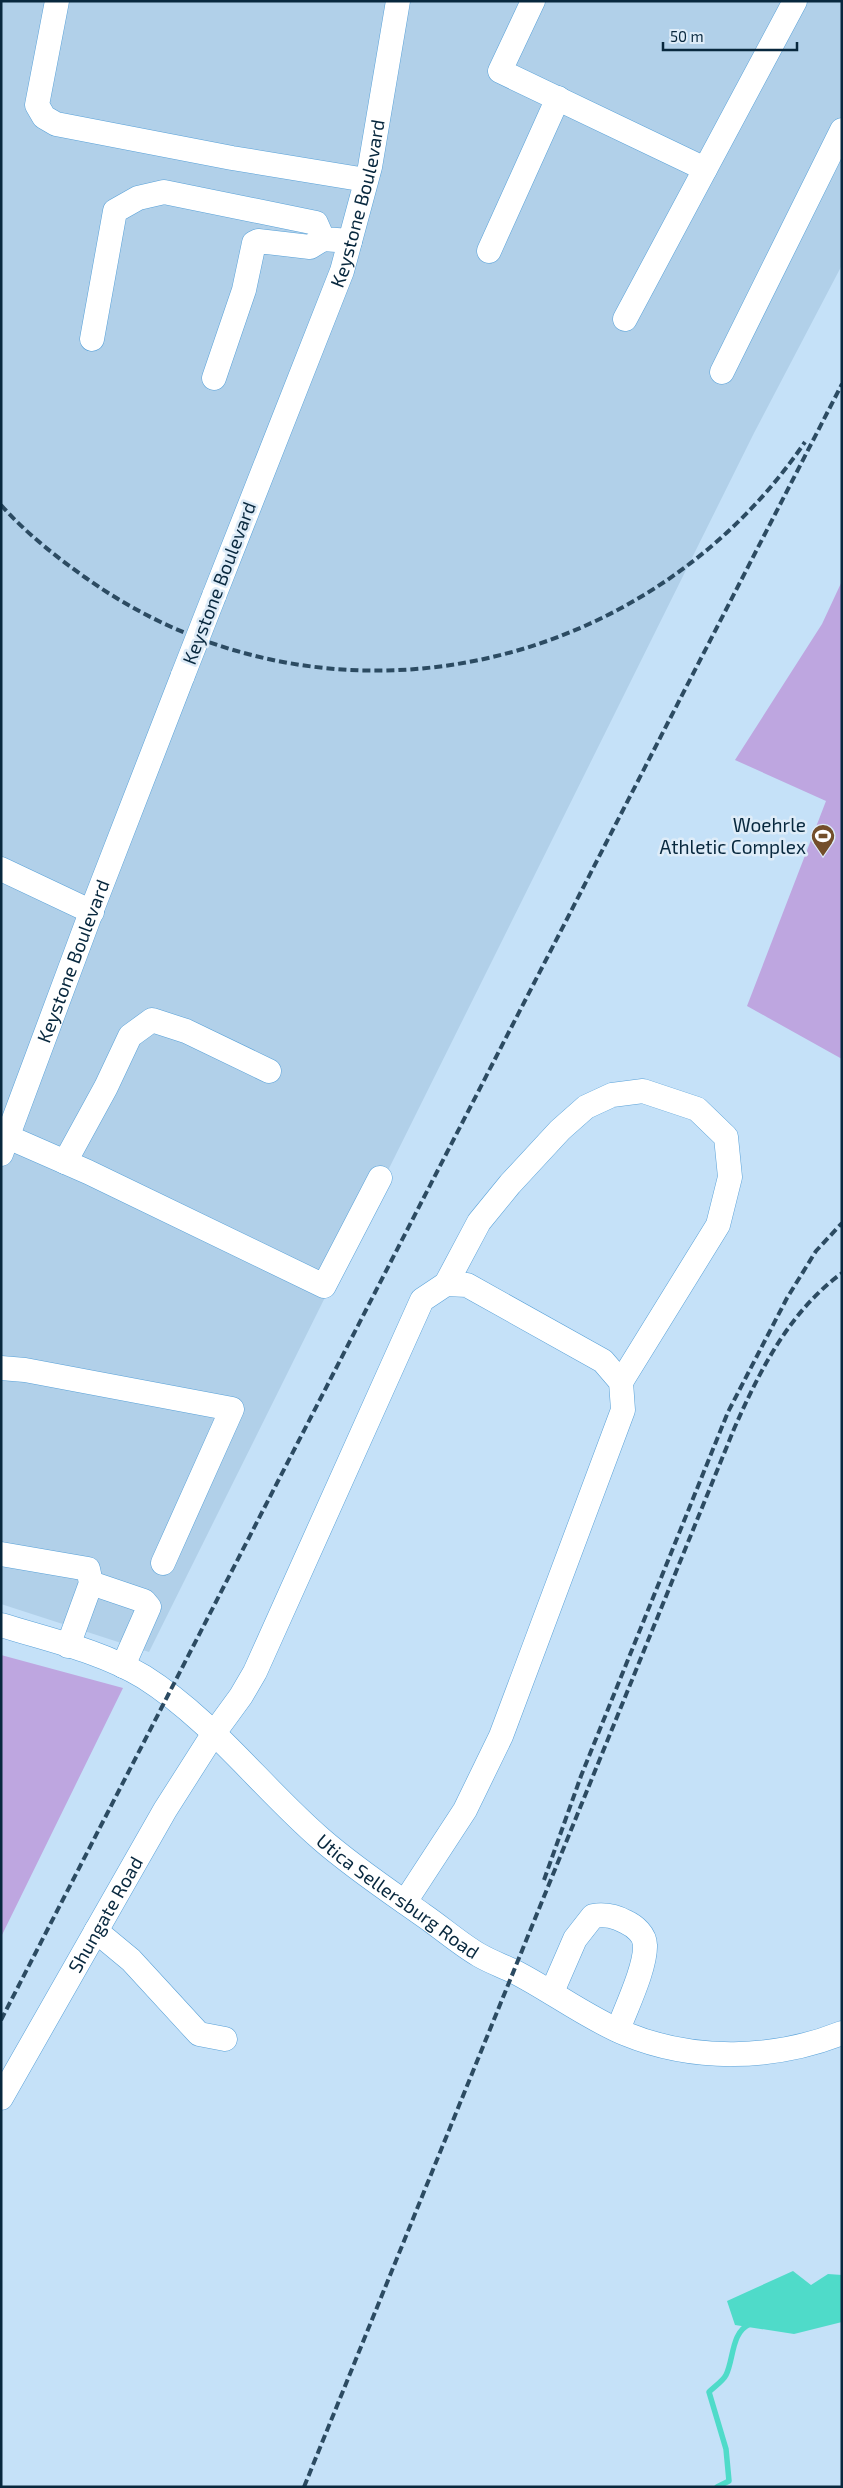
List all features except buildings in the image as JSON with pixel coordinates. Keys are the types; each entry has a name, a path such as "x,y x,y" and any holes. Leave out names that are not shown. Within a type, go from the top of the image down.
{"street":[{"path":"57,1 37,105 44,117 56,124 223,156 366,180"},
{"name":"Keystone Boulevard","path":"4,1145 183,675 342,271 366,180 398,1"},
{"path":"533,1 500,71 705,169"},
{"path":"624,319 794,1"},
{"path":"489,251 558,98"},
{"path":"722,372 842,130"},
{"path":"92,339 115,212 138,198 164,192 316,223 323,239"},
{"path":"214,378 244,290 254,243 310,248 323,239 350,241"},
{"path":"1,869 92,912"},
{"path":"65,1162 106,1087 130,1036 152,1020 186,1031 269,1071"},
{"path":"404,1902 464,1810 501,1736 623,1410 621,1382 718,1225 730,1177 726,1137 697,1109 643,1091 612,1095 586,1107 560,1130 510,1184 479,1222 446,1284 467,1285 603,1361 621,1382"},
{"path":"4,1145 65,1162 324,1286 380,1178"},
{"name":"Shungate Road","path":"1,2098 165,1810 214,1733 242,1696 255,1672 422,1300 446,1284"},
{"path":"1,1368 25,1370 232,1409 162,1563"},
{"path":"1,1554 88,1569 91,1583 68,1646"},
{"path":"91,1583 144,1601 149,1607 123,1666"},
{"name":"Utica Sellersburg Road","path":"1,1626 68,1646 123,1666 168,1694 214,1733 259,1782 322,1840 404,1902 478,1955 552,1992 618,2030 679,2049 730,2056 782,2050 826,2040 842,2034"},
{"path":"552,1992 575,1939 593,1916 604,1914 617,1917 633,1925 642,1936 645,1944 642,1964 618,2030"},
{"path":"96,1931 131,1960 199,2034 225,2039"}],"shaded area":[{"path":"1,1 842,1 842,265 754,433 149,1652 1,1604"},
{"name":"Woehrle Athletic Complex","path":"842,581 842,1059 747,1006 826,801 735,760 822,624"},
{"path":"1,1655 123,1688 1,1937"},
{"path":"793,2271 811,2285 828,2274 842,2275 842,2322 794,2334 735,2325 727,2301"}],"waterway":[{"path":"717,2487 729,2481 726,2449 709,2392 726,2375 736,2339 739,2333 750,2324"}],"railway":[{"path":"1,2020 842,384"},
{"path":"1,505 41,544 86,578 178,630 275,660 374,671 473,661 569,633 658,586 738,522 805,442"},
{"path":"544,1880 581,1776 728,1412 787,1298 816,1251 842,1223"},
{"path":"304,2487 734,1429 754,1385 791,1324 823,1288 842,1273"}],"place":[{"name":"Woehrle Athletic Complex","path":"823,857"}]}
